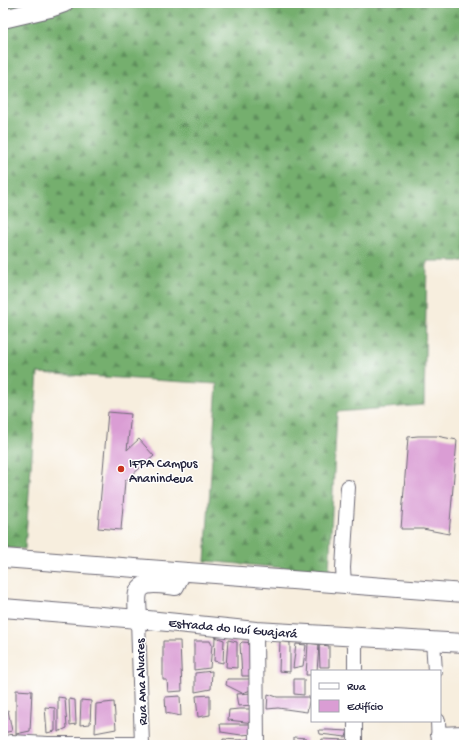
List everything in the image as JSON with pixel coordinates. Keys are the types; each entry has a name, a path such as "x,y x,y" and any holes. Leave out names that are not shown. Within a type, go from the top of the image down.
{"main road":[{"path":"3,19 50,8 64,3"},
{"path":"3,558 464,593"},
{"path":"138,619 138,593 141,587 150,584 175,586 182,572"},
{"name":"Estrada do Icuí Guajará","path":"3,608 138,619 256,631 464,644"}],"street":[{"path":"344,584 343,568 348,487"},
{"name":"Rua Ana Alvares","path":"138,619 142,744"},
{"path":"256,631 257,745"},
{"path":"355,636 355,670"},
{"path":"434,641 435,670"},
{"path":"355,722 355,745"},
{"path":"438,733 464,733"},
{"path":"3,744 10,742 48,744 142,744"}],"green space":[{"path":"3,3 464,3 464,261 427,261 424,405 337,412 329,572 205,561 217,384 38,373 25,549 3,548"}],"building":[{"name":"IFPA Campus Ananindeua","path":"108,412 131,414 127,450 139,439 154,456 125,481 121,530 98,528"},
{"path":"437,436 457,440 449,534 423,529 401,529 408,437"},
{"path":"215,637 224,640 223,663 214,661"},
{"path":"228,640 237,642 237,668 226,667"},
{"path":"280,640 290,643 290,672 279,671"},
{"path":"163,641 180,641 182,691 168,692 167,680 163,680"},
{"path":"194,641 210,641 212,645 210,668 194,670"},
{"path":"242,642 254,643 250,676 242,676 240,644"},
{"path":"308,643 329,646 329,667 320,667 319,645 317,670 311,670 311,675 306,675"},
{"path":"296,644 306,645 303,666 293,668"},
{"path":"212,671 211,689 195,692 195,673"},
{"path":"227,679 254,679 254,689 242,693 226,685"},
{"path":"294,679 304,679 304,695 294,694"},
{"path":"16,690 32,691 30,731 16,734"},
{"path":"252,693 254,705 238,706 236,694"},
{"path":"268,694 277,697 310,697 307,712 278,708 267,709"},
{"path":"210,695 210,715 198,717 196,696"},
{"path":"180,696 181,716 166,713 165,697"},
{"path":"58,697 65,698 67,728 58,732"},
{"path":"69,699 75,700 76,724 70,725"},
{"path":"81,700 91,701 90,724 80,725"},
{"path":"114,702 116,729 95,733 96,704"},
{"path":"45,707 55,708 55,731 47,733"},
{"path":"256,709 254,723 228,720 229,710"},
{"path":"8,710 12,731 3,733 3,712"},
{"path":"220,724 253,724 253,734 241,735 221,732"},
{"path":"319,730 348,731 346,737 320,734"},
{"path":"294,737 306,738 307,745 294,745"},
{"path":"223,739 255,739 254,745 223,745"},
{"path":"322,739 346,740 348,743 346,745 319,745"}],"place":[{"name":"IFPA Campus Ananindeua","path":"121,469"}]}
